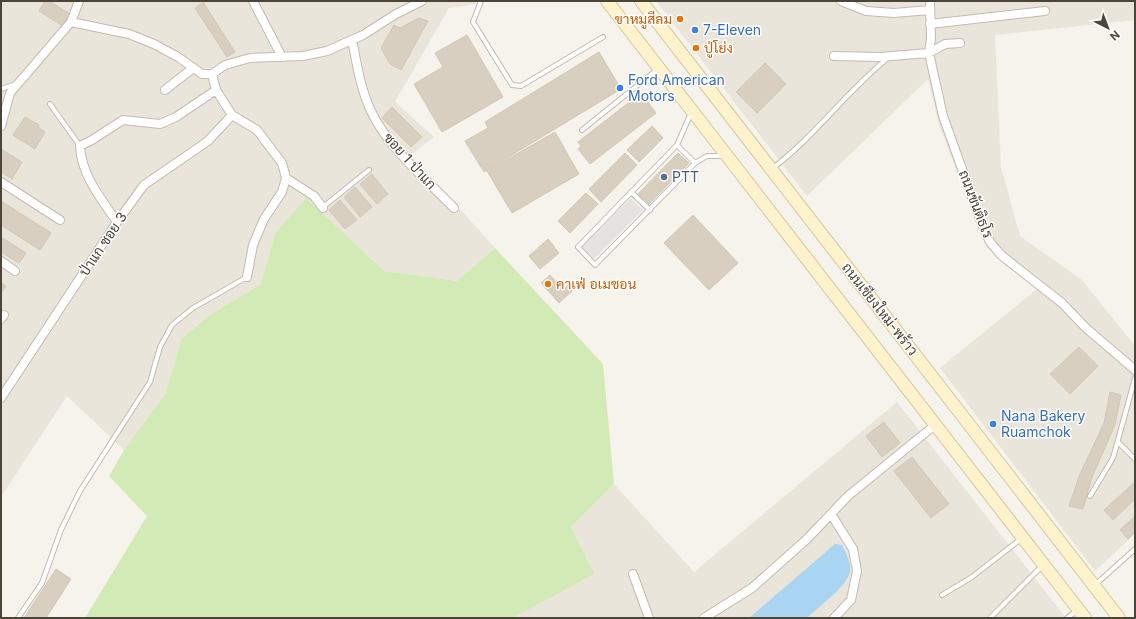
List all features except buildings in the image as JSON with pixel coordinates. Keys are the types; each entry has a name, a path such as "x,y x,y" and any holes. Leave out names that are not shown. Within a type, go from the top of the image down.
{"main road":[{"name":"ถนนเชียงใหม่-พร้าว","path":"607,1 1081,614"},
{"name":"ถนนเชียงใหม่-พร้าว","path":"641,1 1119,618"}],"street":[{"path":"1,126 10,93 16,84 71,22 79,1"},
{"path":"253,1 282,57"},
{"path":"71,22 129,34 154,44 202,74 212,74 225,65 250,58 303,56 327,51 352,40 422,1"},
{"path":"841,1 866,11 894,13 930,10"},
{"name":"ถนนขันติธโร","path":"930,1 931,38 929,53 943,116 981,222 990,242 1001,255 1062,302 1086,328 1135,370"},
{"path":"930,24 1045,11"},
{"name":"ซอย 1 ป่าแก","path":"352,40 362,87 371,111 383,131 395,148 454,208"},
{"path":"834,56 891,56 929,53 945,44 960,43"},
{"path":"165,90 193,68"},
{"path":"212,74 216,90 232,115 257,130 282,163 286,178 282,192 264,219 253,245 247,277"},
{"path":"117,222 99,197 81,160 80,146 123,120 160,124 166,122 216,90"},
{"name":"ป่าแก ซอย 3","path":"1,398 117,222 144,185 208,141 232,115"},
{"path":"286,178 314,196 323,208"},
{"path":"1,182 60,220"},
{"path":"1,262 15,271"},
{"path":"704,618 752,588 808,539 848,496 935,425"},
{"path":"831,514 853,549 857,571 851,600 834,618"},
{"path":"633,574 649,618"}],"lane":[{"path":"483,2 473,22 512,85 521,86 603,37"},
{"path":"771,169 796,149 866,77 891,56"},
{"path":"582,130 659,68"},
{"path":"1,89 16,84"},
{"path":"50,104 80,146"},
{"path":"692,111 677,145 578,247 595,264 695,163 708,156 726,156"},
{"path":"677,145 695,163"},
{"path":"323,208 369,170"},
{"path":"631,192 650,210"},
{"path":"18,618 42,583 61,530 80,492 150,382 160,346 172,325 193,308 247,277"},
{"path":"1090,496 1113,458 1135,378"},
{"path":"1118,442 1135,460"},
{"path":"942,595 972,576 1022,538"},
{"path":"1094,586 1135,549"},
{"path":"990,618 1044,565"},
{"path":"1067,618 1081,614"}],"shaded area":[{"path":"1,1 482,1 477,4 449,8 395,102 434,137 411,155 495,248 457,281 384,271 306,199 275,233 261,284 210,315 182,338 165,394 124,450 67,396 1,497"},
{"path":"656,1 1135,1 1135,20 995,35 1001,167 1020,236 1082,280 1135,346 1135,534 1095,571 940,368 1037,289 996,257 985,244 939,125 928,79 807,196"},
{"path":"631,198 643,210 594,259 582,247"},
{"path":"897,402 1066,618 513,618 593,574 571,527 614,484 694,572"}],"green space":[{"path":"306,198 384,271 457,281 495,248 603,364 614,484 571,527 594,574 513,618 85,618 147,516 109,476 124,450 165,394 182,338 210,315 261,284 275,233"}],"water":[{"path":"835,544 842,545 849,560 849,575 840,588 807,618 749,618"}],"place":[{"name":"ขาหมูสีลม","path":"680,19"},
{"name":"7-Eleven","path":"695,30"},
{"name":"ปู่โย่ง","path":"696,48"},
{"name":"Ford American Motors","path":"620,88"},
{"name":"PTT","path":"664,177"},
{"name":"คาเฟ่ อเมซอน","path":"548,284"},
{"name":"Nana Bakery Ruamchok","path":"993,424"}]}
